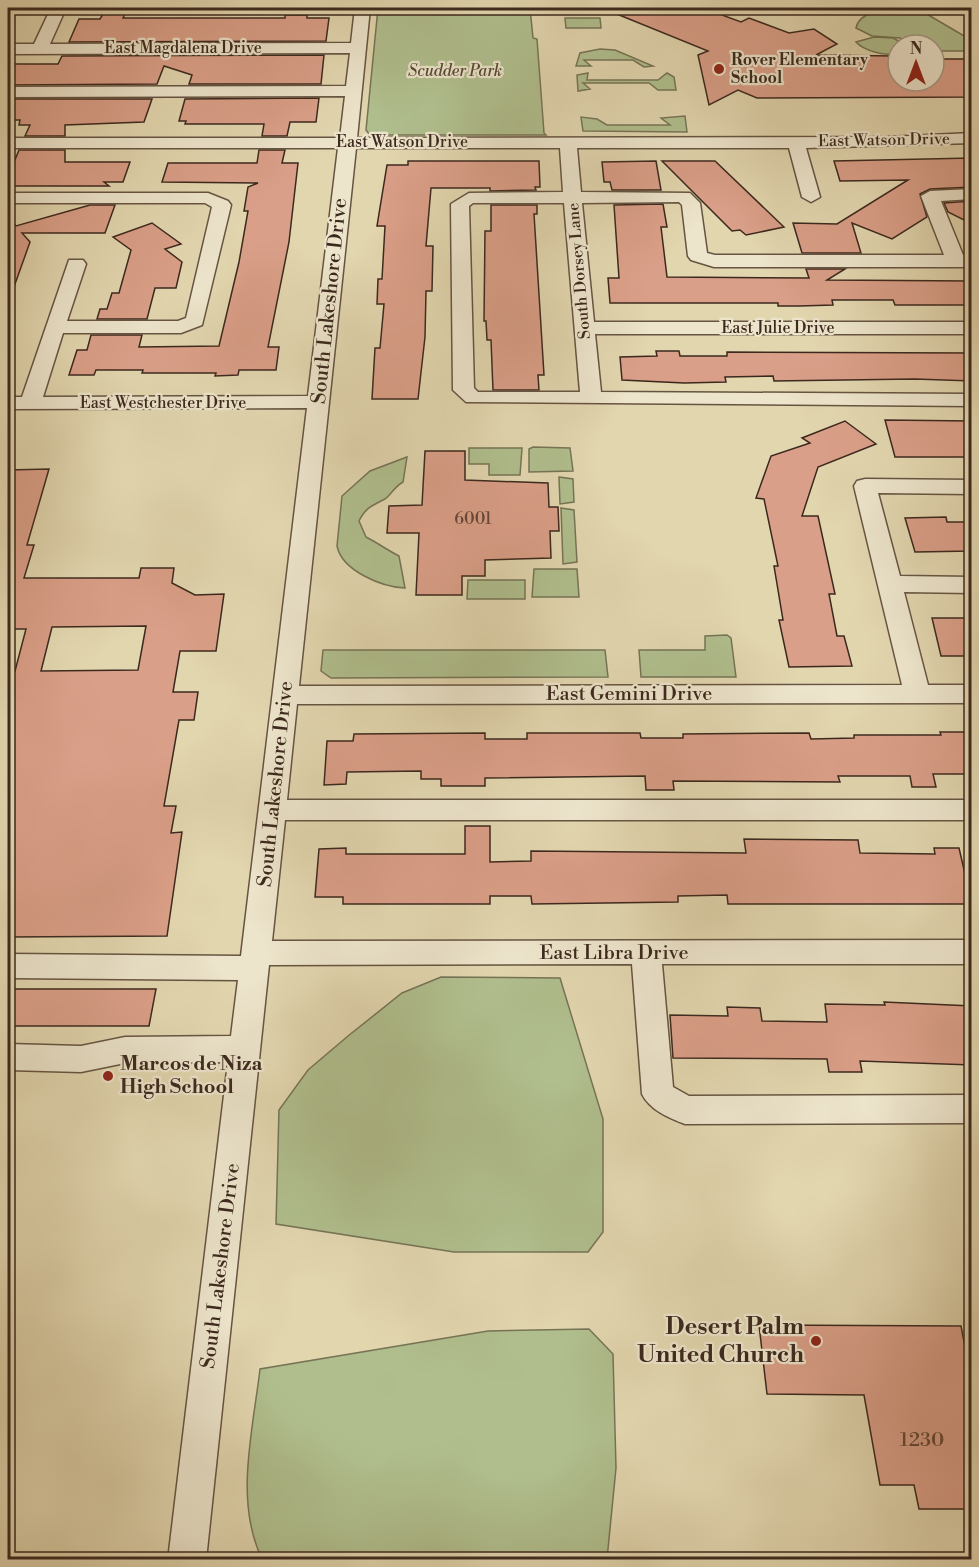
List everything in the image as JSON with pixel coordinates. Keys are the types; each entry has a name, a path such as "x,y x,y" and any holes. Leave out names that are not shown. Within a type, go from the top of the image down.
{"street":[{"path":"40,49 58,8"},
{"name":"South Lakeshore Drive","path":"188,1560 363,8"},
{"name":"East Magdalena Drive","path":"8,49 358,48"},
{"path":"8,92 353,91"},
{"name":"East Watson Drive","path":"8,143 796,142 972,138"},
{"name":"East Watson Drive","path":"796,142 811,197"},
{"name":"South Dorsey Lane","path":"568,143 591,399"},
{"path":"972,194 930,196 964,261 714,261 698,256 691,203 684,197 469,198 460,204 464,390 473,398 972,400"},
{"path":"8,198 208,198 222,205 195,321 181,327 55,327"},
{"path":"30,403 76,264"},
{"name":"East Julie Drive","path":"584,328 972,328"},
{"name":"East Westchester Drive","path":"8,404 318,402"},
{"path":"917,693 865,486 972,487"},
{"path":"890,584 972,585"},
{"name":"East Gemini Drive","path":"286,695 972,693"},
{"path":"272,810 972,810"},
{"path":"646,952 658,1094 685,1110 972,1109"},
{"name":"East Libra Drive","path":"8,966 646,952 972,952"},
{"path":"8,1057 81,1059 126,1050 246,1049"}],"green space":[{"name":"Scudder Park","path":"378,8 530,8 533,38 537,39 544,133 546,135 370,135 366,130"},
{"path":"920,10 971,40 971,51 946,51 946,33 886,33 886,37 872,36 856,28 863,17 885,11"},
{"path":"565,18 600,18 601,28 566,28"},
{"path":"874,37 886,38 886,54 869,50 856,42"},
{"path":"600,49 615,50 653,66 644,67 633,60 584,60 591,66 576,66 580,53"},
{"path":"588,73 587,80 658,80 667,73 674,77 676,90 658,90 649,83 583,83 590,89 578,91 577,75"},
{"path":"685,116 687,132 583,131 581,117 597,119 607,125 670,125 661,118"},
{"path":"533,447 570,448 573,471 529,472 529,449"},
{"path":"469,448 522,448 520,475 489,475 489,464 469,464"},
{"path":"407,457 403,482 385,499 367,510 359,521 366,537 399,556 405,588 385,585 364,576 346,563 337,546 342,496 370,471"},
{"path":"559,477 573,479 574,502 560,504"},
{"path":"561,508 574,510 577,562 563,564"},
{"path":"534,569 577,569 579,597 532,597"},
{"path":"468,580 525,580 525,599 467,599"},
{"path":"727,635 731,638 736,677 641,677 639,650 705,650 705,636"},
{"path":"323,650 605,650 608,677 331,678 321,671"},
{"path":"441,977 560,978 603,1119 603,1232 588,1252 454,1252 276,1224 279,1110 308,1070 348,1036 402,993"},
{"path":"589,1329 613,1354 616,1468 607,1559 262,1559 254,1537 247,1489 250,1441 260,1369 488,1331"}],"building":[{"path":"602,8 703,8 741,22 749,18 789,33 814,29 837,44 816,55 886,56 886,93 946,93 946,59 972,59 972,97 757,98 738,90 709,105 698,55 708,51"},
{"path":"103,14 125,14 123,18 285,18 285,15 307,15 307,18 329,18 326,41 69,42 79,19 100,19"},
{"path":"324,55 321,84 189,84 192,75 164,66 157,84 8,85 8,64 58,64 62,56"},
{"path":"319,98 316,122 290,122 287,136 262,136 264,124 185,124 186,121 179,121 185,99"},
{"path":"8,99 152,99 144,122 65,125 65,136 25,136 30,125 19,125 20,120 8,120"},
{"path":"19,150 65,150 65,162 130,162 123,182 104,182 109,186 8,186 8,177"},
{"path":"259,150 285,150 282,163 298,163 289,242 268,347 279,347 276,370 239,370 238,375 215,376 216,373 142,373 143,370 96,370 94,375 69,375 77,350 87,350 91,335 142,335 139,347 219,346 239,262 248,211 244,211 248,187 258,183 162,182 168,163 257,163"},
{"path":"972,158 972,187 930,189 920,194 927,217 892,239 852,223 861,253 802,253 793,223 837,224 908,180 840,181 834,161"},
{"path":"408,161 539,161 540,187 535,187 536,190 490,191 490,188 431,188 426,246 433,246 432,291 426,291 425,337 418,399 372,399 375,348 380,348 384,304 377,304 378,279 382,279 385,226 377,226 387,165 408,165"},
{"path":"656,161 661,190 612,190 610,182 604,182 602,162"},
{"path":"662,161 715,161 784,227 746,235 740,230 732,231"},
{"path":"972,201 972,224 948,212 944,203"},
{"path":"663,204 667,227 661,227 667,277 809,278 806,269 845,269 827,280 972,281 972,305 895,305 893,300 832,300 833,305 799,306 778,306 778,303 610,303 608,278 619,278 614,205"},
{"path":"90,205 115,205 105,233 22,233 30,242 10,298 8,297 8,216 16,226"},
{"path":"491,205 537,205 537,214 534,214 544,375 538,375 539,390 493,390 491,340 487,340 486,321 484,321 485,231 491,231"},
{"path":"152,223 181,244 165,249 182,262 176,288 155,288 147,319 97,319 100,309 107,309 112,293 119,293 131,250 113,237"},
{"path":"656,351 679,351 680,356 727,356 727,352 972,353 972,381 915,379 774,381 773,376 725,377 726,382 684,383 622,380 620,357 657,356"},
{"path":"885,420 972,421 972,457 895,457"},
{"path":"845,421 876,444 818,467 802,516 818,516 835,594 829,594 837,636 844,636 852,666 789,667 779,620 783,620 774,566 778,566 764,499 756,498 771,456 810,443 802,438"},
{"path":"425,451 465,451 465,480 548,483 549,507 558,507 559,531 550,531 551,558 485,560 485,576 462,576 462,595 416,595 419,533 387,533 389,506 422,505"},
{"path":"49,469 27,545 34,545 24,578 139,578 141,568 174,568 172,583 195,595 224,594 216,651 180,651 173,692 198,692 194,720 179,720 164,806 176,806 171,833 182,832 167,936 8,937 8,671 15,671 26,629 8,629 8,470","holes":["146,626 138,670 41,671 52,627"]},
{"path":"946,517 947,522 972,522 972,551 915,552 905,518"},
{"path":"932,618 972,618 972,656 941,656"},
{"path":"940,732 972,732 972,774 933,774 936,787 912,787 910,776 838,776 840,782 673,781 674,790 646,790 645,776 485,778 485,786 441,786 441,779 421,779 421,771 347,772 346,784 324,785 327,741 353,741 354,734 485,733 485,739 527,739 527,733 640,733 641,738 683,738 683,734 809,733 811,739 854,738 854,735 941,735"},
{"path":"465,826 490,826 490,862 531,861 531,851 746,853 744,839 858,840 860,853 935,854 934,848 959,848 972,904 728,904 727,895 678,896 678,902 532,904 531,896 490,896 490,904 343,904 343,897 315,897 319,849 346,848 346,854 465,854"},
{"path":"8,989 156,989 149,1026 8,1026"},
{"path":"884,1002 972,1006 972,1065 860,1061 862,1072 829,1072 827,1059 673,1058 670,1015 728,1016 727,1007 760,1008 762,1021 827,1022 825,1004 885,1005"},
{"name":"Desert Palm United Church","path":"759,1325 961,1326 965,1347 972,1347 972,1509 919,1509 914,1485 880,1485 864,1395 767,1394"}],"place":[{"name":"Rover Elementary School","path":"719,69"},
{"name":"Marcos de Niza High School","path":"108,1076"},
{"name":"Desert Palm United Church","path":"816,1341"}]}
